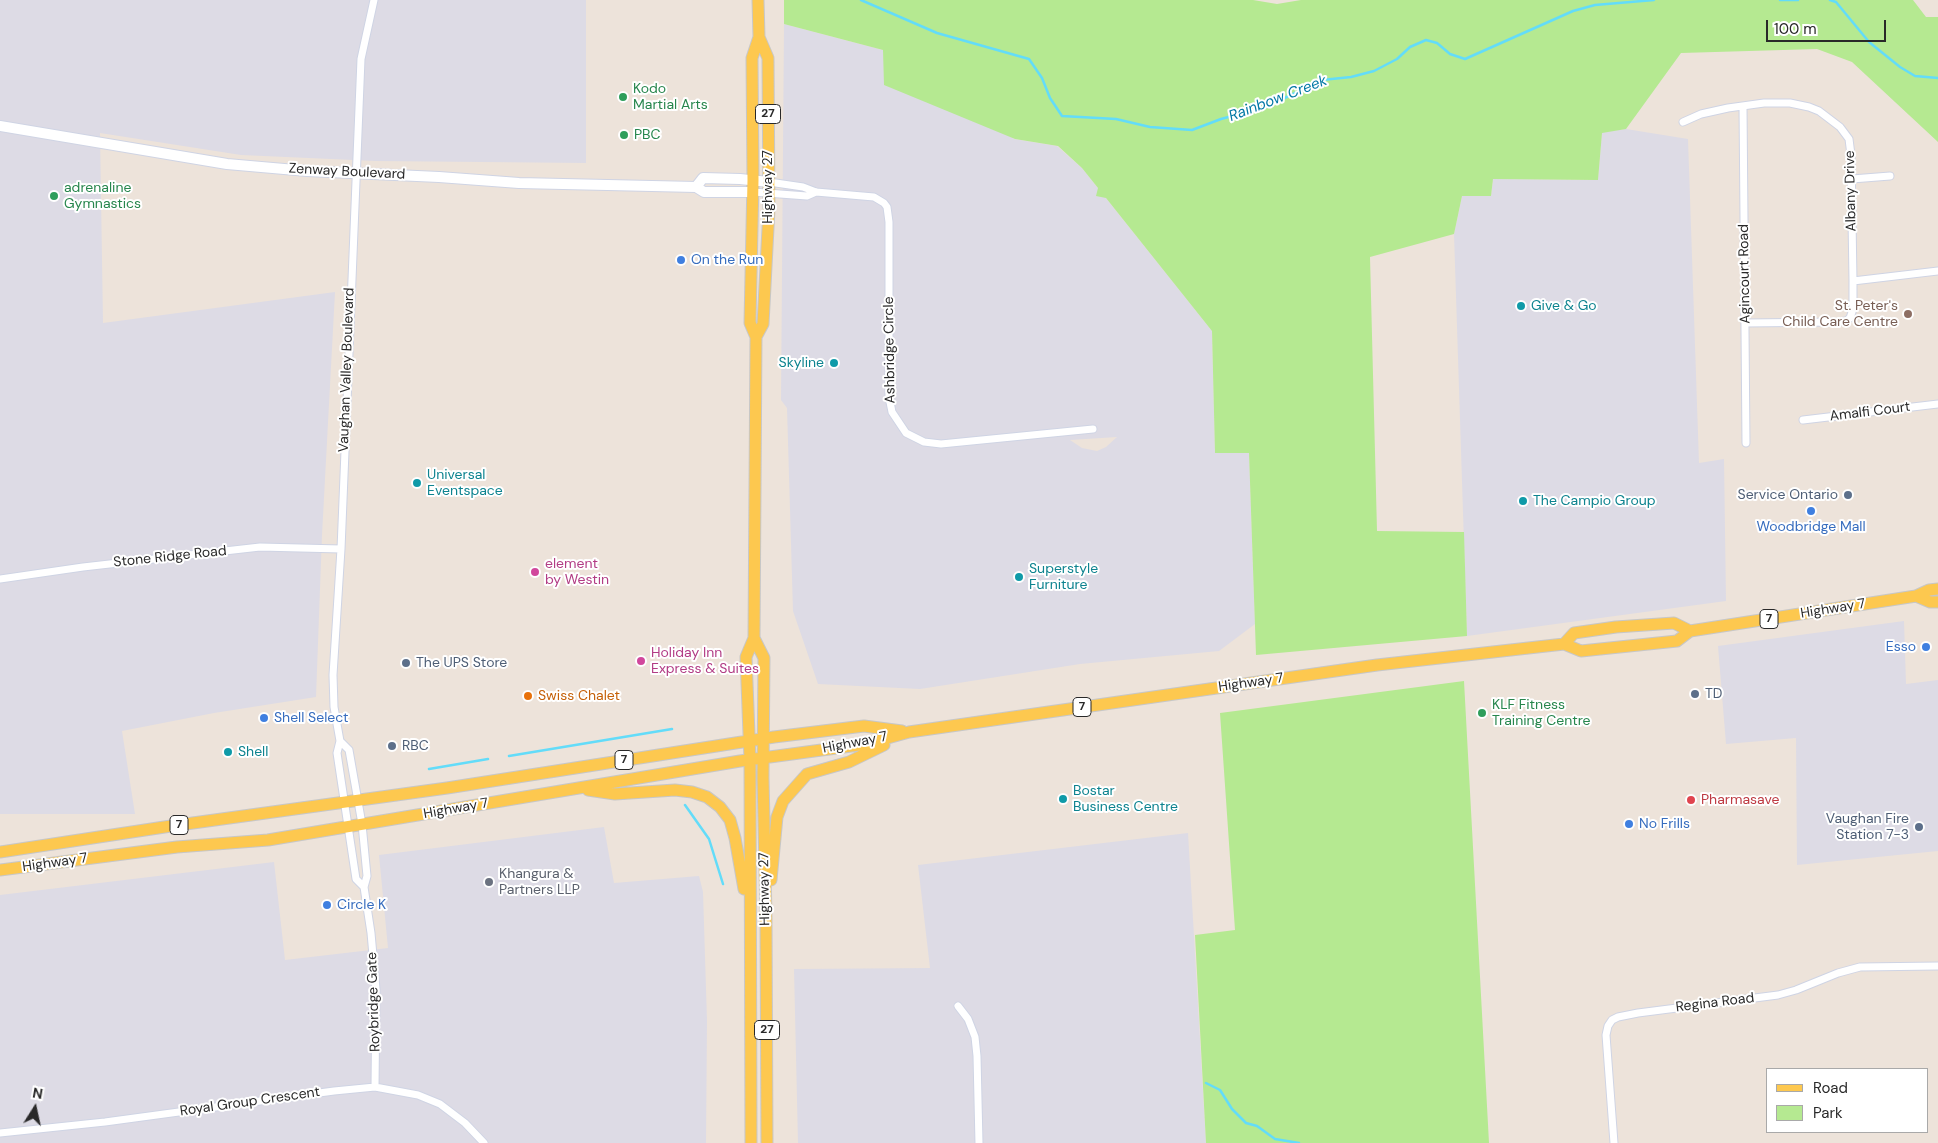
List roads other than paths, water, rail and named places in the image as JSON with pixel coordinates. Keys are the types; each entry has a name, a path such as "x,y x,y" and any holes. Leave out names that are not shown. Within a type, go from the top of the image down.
{"main road":[{"name":"Highway 27","path":"751,1143 750,760 746,657 754,638 756,337 750,323 753,192 752,58 759,37 758,0"},
{"name":"Highway 27","path":"756,337 763,324 769,188 768,58 759,37"},
{"name":"Highway 7","path":"0,870 177,847 268,840 750,760 866,744 909,732 1377,665 1564,644 1581,651 1677,641 1690,631 1916,596 1929,590 1938,589"},
{"name":"Highway 7","path":"1916,596 1930,602 1938,602"},
{"name":"Highway 7","path":"1564,644 1574,633 1616,627 1674,623 1690,631"},
{"name":"Highway 27","path":"754,638 764,658 763,758 767,1143"},
{"name":"Highway 7","path":"0,852 359,799 442,789 749,741 864,726 909,732"},
{"path":"766,916 777,817 783,801 807,774 849,762 909,732"},
{"path":"576,788 615,794 675,790 692,792 707,797 720,807 730,820 736,838 750,917"}],"street":[{"name":"Vaughan Valley Boulevard","path":"345,802 337,753 340,741 334,707 333,674 361,59 374,0"},
{"name":"Albany Drive","path":"1682,122 1701,114 1743,106 1764,103 1790,103 1804,105 1819,111 1840,127 1849,139 1852,178 1852,314 1846,321 1745,323"},
{"name":"Agincourt Road","path":"1743,106 1746,443"},
{"name":"Zenway Boulevard","path":"0,126 227,164 528,183 696,187 704,192 753,192"},
{"path":"1852,178 1890,176"},
{"name":"Zenway Boulevard","path":"696,187 703,178 753,180 769,188"},
{"name":"Ashbridge Circle","path":"753,192 769,188 804,187 816,192 874,197 887,207 889,222 889,396 892,412 906,433 924,442 941,444 1093,429"},
{"name":"Ashbridge Circle","path":"769,188 807,196 816,192"},
{"path":"1853,281 1938,271"},
{"name":"Amalfi Court","path":"1803,420 1938,404"},
{"name":"Stone Ridge Road","path":"0,579 83,567 260,547 340,549"},
{"name":"Vaughan Valley Boulevard","path":"340,741 349,750 362,824"},
{"name":"Roybridge Gate","path":"345,802 356,879 364,887"},
{"name":"Roybridge Gate","path":"362,824 367,876 364,887 376,989 375,1087"},
{"name":"Regina Road","path":"1614,1143 1606,1035 1612,1020 1638,1013 1778,995 1860,967 1938,966"},
{"path":"958,1006 968,1019 975,1037 978,1143"},
{"name":"Royal Group Crescent","path":"0,1134 105,1122 334,1090 375,1087 418,1095 440,1104 466,1123 484,1143"}],"waterway":[{"name":"Rainbow Creek","path":"861,0 937,33 1029,59 1042,78 1050,98 1062,116 1116,119 1150,127 1192,130 1221,119 1266,107 1322,80 1351,77 1374,71 1397,59 1410,47 1426,40 1437,43 1450,54 1465,59 1573,11 1595,5 1654,0"},
{"name":"Rainbow Creek","path":"1780,0 1798,0"},
{"name":"Rainbow Creek","path":"1830,0 1836,2 1869,42 1900,67 1915,76 1938,78"},
{"path":"509,756 672,729"},
{"path":"429,769 488,759"},
{"path":"685,805 709,839 723,884"},
{"path":"1206,1083 1220,1090 1232,1109 1246,1123 1257,1126 1275,1139 1299,1143"}],"place":[{"name":"Kodo Martial Arts","path":"623,97"},
{"name":"PBC","path":"624,135"},
{"name":"adrenaline Gymnastics","path":"54,196"},
{"name":"On the Run","path":"681,260"},
{"name":"Give & Go","path":"1521,306"},
{"name":"St. Peter's Child Care Centre","path":"1908,314"},
{"name":"Skyline","path":"834,363"},
{"name":"Universal Eventspace","path":"417,483"},
{"name":"Service Ontario","path":"1848,495"},
{"name":"The Campio Group","path":"1523,501"},
{"name":"Woodbridge Mall","path":"1811,511"},
{"name":"element by Westin","path":"535,572"},
{"name":"Superstyle Furniture","path":"1019,577"},
{"name":"Esso","path":"1926,647"},
{"name":"Holiday Inn Express & Suites","path":"641,661"},
{"name":"The UPS Store","path":"406,663"},
{"name":"TD","path":"1695,694"},
{"name":"Swiss Chalet","path":"528,696"},
{"name":"KLF Fitness Training Centre","path":"1482,713"},
{"name":"Shell Select","path":"264,718"},
{"name":"RBC","path":"392,746"},
{"name":"Shell","path":"228,752"},
{"name":"Bostar Business Centre","path":"1063,799"},
{"name":"Pharmasave","path":"1691,800"},
{"name":"No Frills","path":"1629,824"},
{"name":"Vaughan Fire Station 7-3","path":"1919,827"},
{"name":"Khangura & Partners LLP","path":"489,882"},
{"name":"Circle K","path":"327,905"}]}
